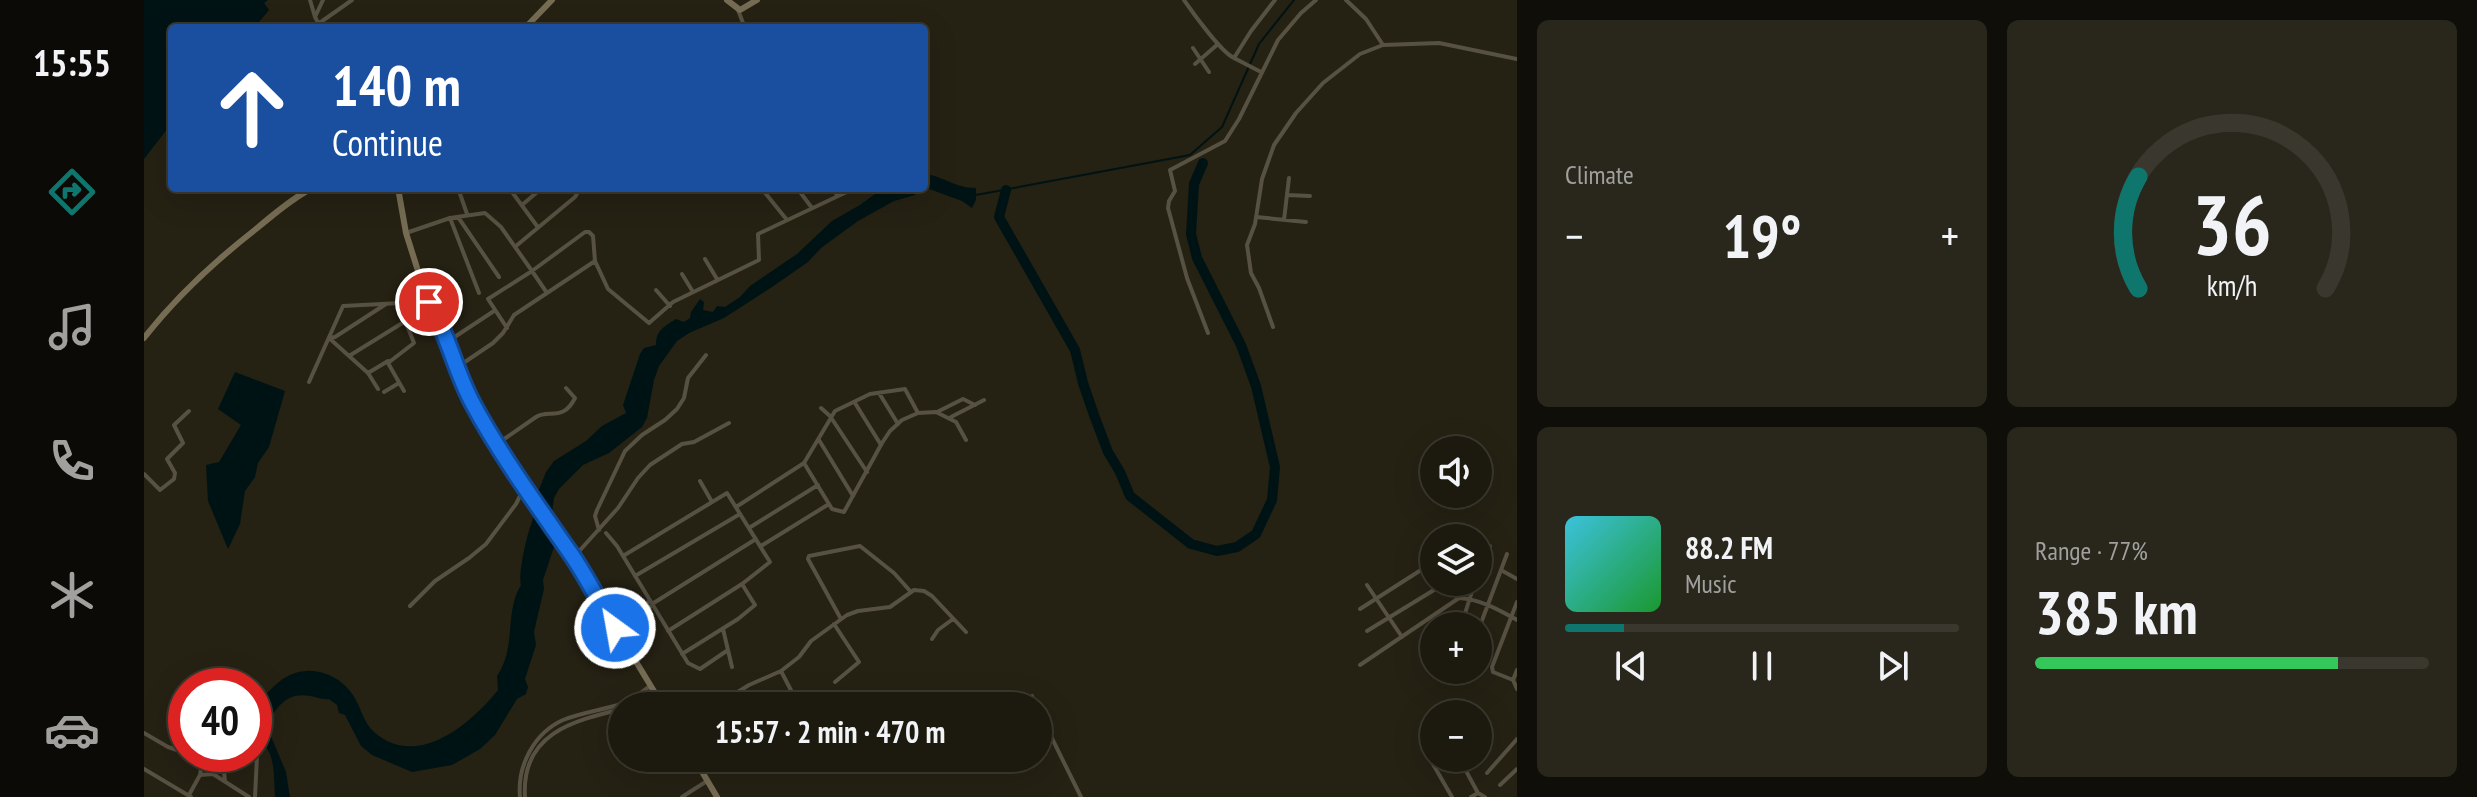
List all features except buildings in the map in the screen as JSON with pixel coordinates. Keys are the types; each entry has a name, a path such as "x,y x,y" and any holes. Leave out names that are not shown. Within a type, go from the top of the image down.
{"street":[{"path":"310,0 319,24"},
{"path":"315,17 323,0"},
{"path":"322,24 352,0"},
{"path":"529,24 552,0"},
{"path":"727,0 738,10 743,24"},
{"path":"738,10 757,0"},
{"path":"1184,0 1229,56 1259,70"},
{"path":"1236,58 1251,31 1275,0"},
{"path":"1208,333 1187,278 1168,208 1175,191 1170,170 1223,143 1239,119 1259,70 1278,40 1316,0"},
{"path":"1346,0 1366,19 1383,45"},
{"path":"1273,327 1248,261 1247,245 1256,217 1262,179 1277,139 1331,75 1360,54 1383,45 1439,43 1517,59"},
{"path":"1195,64 1218,44"},
{"path":"1193,48 1209,72"},
{"path":"1284,220 1289,178"},
{"path":"144,338 221,257 305,192"},
{"path":"399,192 406,233 425,293 473,404 573,558 654,692"},
{"path":"459,192 467,214"},
{"path":"512,192 537,226"},
{"path":"522,205 537,192"},
{"path":"516,246 578,192"},
{"path":"764,192 787,220"},
{"path":"800,192 812,208"},
{"path":"835,192 838,196"},
{"path":"507,328 488,299 586,231 593,236 595,261 608,289 649,323 693,292 759,260 758,234 846,192"},
{"path":"1287,195 1310,196"},
{"path":"406,233 467,214 489,214 516,246 547,294"},
{"path":"458,217 499,277"},
{"path":"1256,217 1306,222"},
{"path":"450,218 479,293"},
{"path":"705,259 717,279"},
{"path":"456,368 493,343 514,315 595,261"},
{"path":"682,274 693,292"},
{"path":"656,290 670,306"},
{"path":"309,382 343,306 401,303 425,293"},
{"path":"368,373 413,344 399,306 401,303"},
{"path":"329,338 386,304"},
{"path":"447,342 494,311"},
{"path":"349,356 404,322"},
{"path":"329,338 368,373 378,389"},
{"path":"599,530 595,516 621,457 642,435 677,409 684,398 688,378 706,355"},
{"path":"388,361 404,391"},
{"path":"384,392 399,383"},
{"path":"497,444 540,414 556,415 573,402 575,398 566,388"},
{"path":"736,507 804,463 835,411 870,394 905,389 918,413"},
{"path":"879,393 898,424"},
{"path":"804,463 832,509 844,512 881,445 898,424 918,413 936,412 963,399 975,405"},
{"path":"950,418 984,400"},
{"path":"855,402 881,445"},
{"path":"821,408 830,416 867,472"},
{"path":"144,474 160,490 174,479 175,473 167,459 183,443 174,425 189,411"},
{"path":"936,412 956,422 966,440"},
{"path":"573,558 618,508 650,465 682,444 694,442 729,423"},
{"path":"819,440 853,497"},
{"path":"700,481 712,502"},
{"path":"749,528 818,485"},
{"path":"410,606 443,574 486,544 516,504 525,486"},
{"path":"623,556 727,493 761,546 770,562 742,584 668,631"},
{"path":"761,546 829,504"},
{"path":"635,576 741,514"},
{"path":"606,533 688,663 700,669 728,650"},
{"path":"614,626 756,539"},
{"path":"841,619 809,556 860,546 894,573 911,592"},
{"path":"1485,612 1507,554"},
{"path":"1501,570 1517,579"},
{"path":"1360,609 1420,571"},
{"path":"682,654 755,605 742,584"},
{"path":"1367,585 1402,637"},
{"path":"738,692 781,671 799,657 811,641 841,619 858,611 890,607 918,590 928,593 966,632"},
{"path":"1367,631 1424,596"},
{"path":"1360,665 1459,598 1488,605 1517,620"},
{"path":"1465,612 1469,598"},
{"path":"1517,602 1492,667 1493,672 1513,680 1517,689"},
{"path":"932,639 954,618"},
{"path":"834,624 859,662 835,682"},
{"path":"723,629 732,667"},
{"path":"1513,680 1517,670"},
{"path":"781,671 792,692"},
{"path":"647,692 652,688"},
{"path":"522,797 521,767 549,729 561,721 625,703 652,688"},
{"path":"522,797 529,762 541,745 556,731 608,712"},
{"path":"144,733 168,747"},
{"path":"1052,738 1081,797"},
{"path":"1487,773 1517,739"},
{"path":"144,769 189,797 200,772"},
{"path":"1500,785 1517,769"},
{"path":"224,772 225,781"},
{"path":"200,775 211,773 252,797 255,772"},
{"path":"702,772 717,797"},
{"path":"1438,772 1452,797"},
{"path":"1467,772 1478,793 1485,797"},
{"path":"682,797 707,781"},
{"path":"1471,797 1478,793"}],"shaded area":[{"path":"144,0 268,0 264,3 269,10 257,24 168,24 168,128 144,159"},
{"path":"928,175 976,188 972,208 928,188"},
{"path":"878,192 916,192 915,195 894,201 858,221 772,287 724,318 677,341 659,366 647,418 642,427 609,453 583,465 559,489 552,512 556,541 543,580 544,589 534,632 536,645 525,679 528,687 526,694 517,699 495,735 480,749 452,765 412,772 372,755 361,746 345,715 339,713 337,705 329,699 296,696 281,704 272,716 272,689 288,676 308,671 328,675 346,686 367,724 391,742 408,746 425,744 442,738 473,716 498,690 497,676 507,653 526,544 540,506 536,497 546,472 554,461 586,441 602,426 626,413 623,405 640,354 644,348 656,345 657,336 664,327 676,319 684,322 690,318 700,299 704,302 703,310 713,312 717,306 725,307 797,254 832,221"},
{"path":"235,372 285,391 269,447 245,491 240,524 228,549 208,501 206,465 219,462 241,425 218,409"},
{"path":"272,739 286,772 290,797 275,797"}],"waterway":[{"path":"976,195 1190,155 1222,127 1259,44 1294,0"},
{"path":"1006,190 999,217 1075,350 1094,415 1130,496 1191,544 1217,551 1237,547 1256,534 1272,500 1275,467 1256,386 1241,345 1197,258 1191,234 1194,184 1203,163"}],"route":[{"path":"429,302 473,404 615,628"}]}
